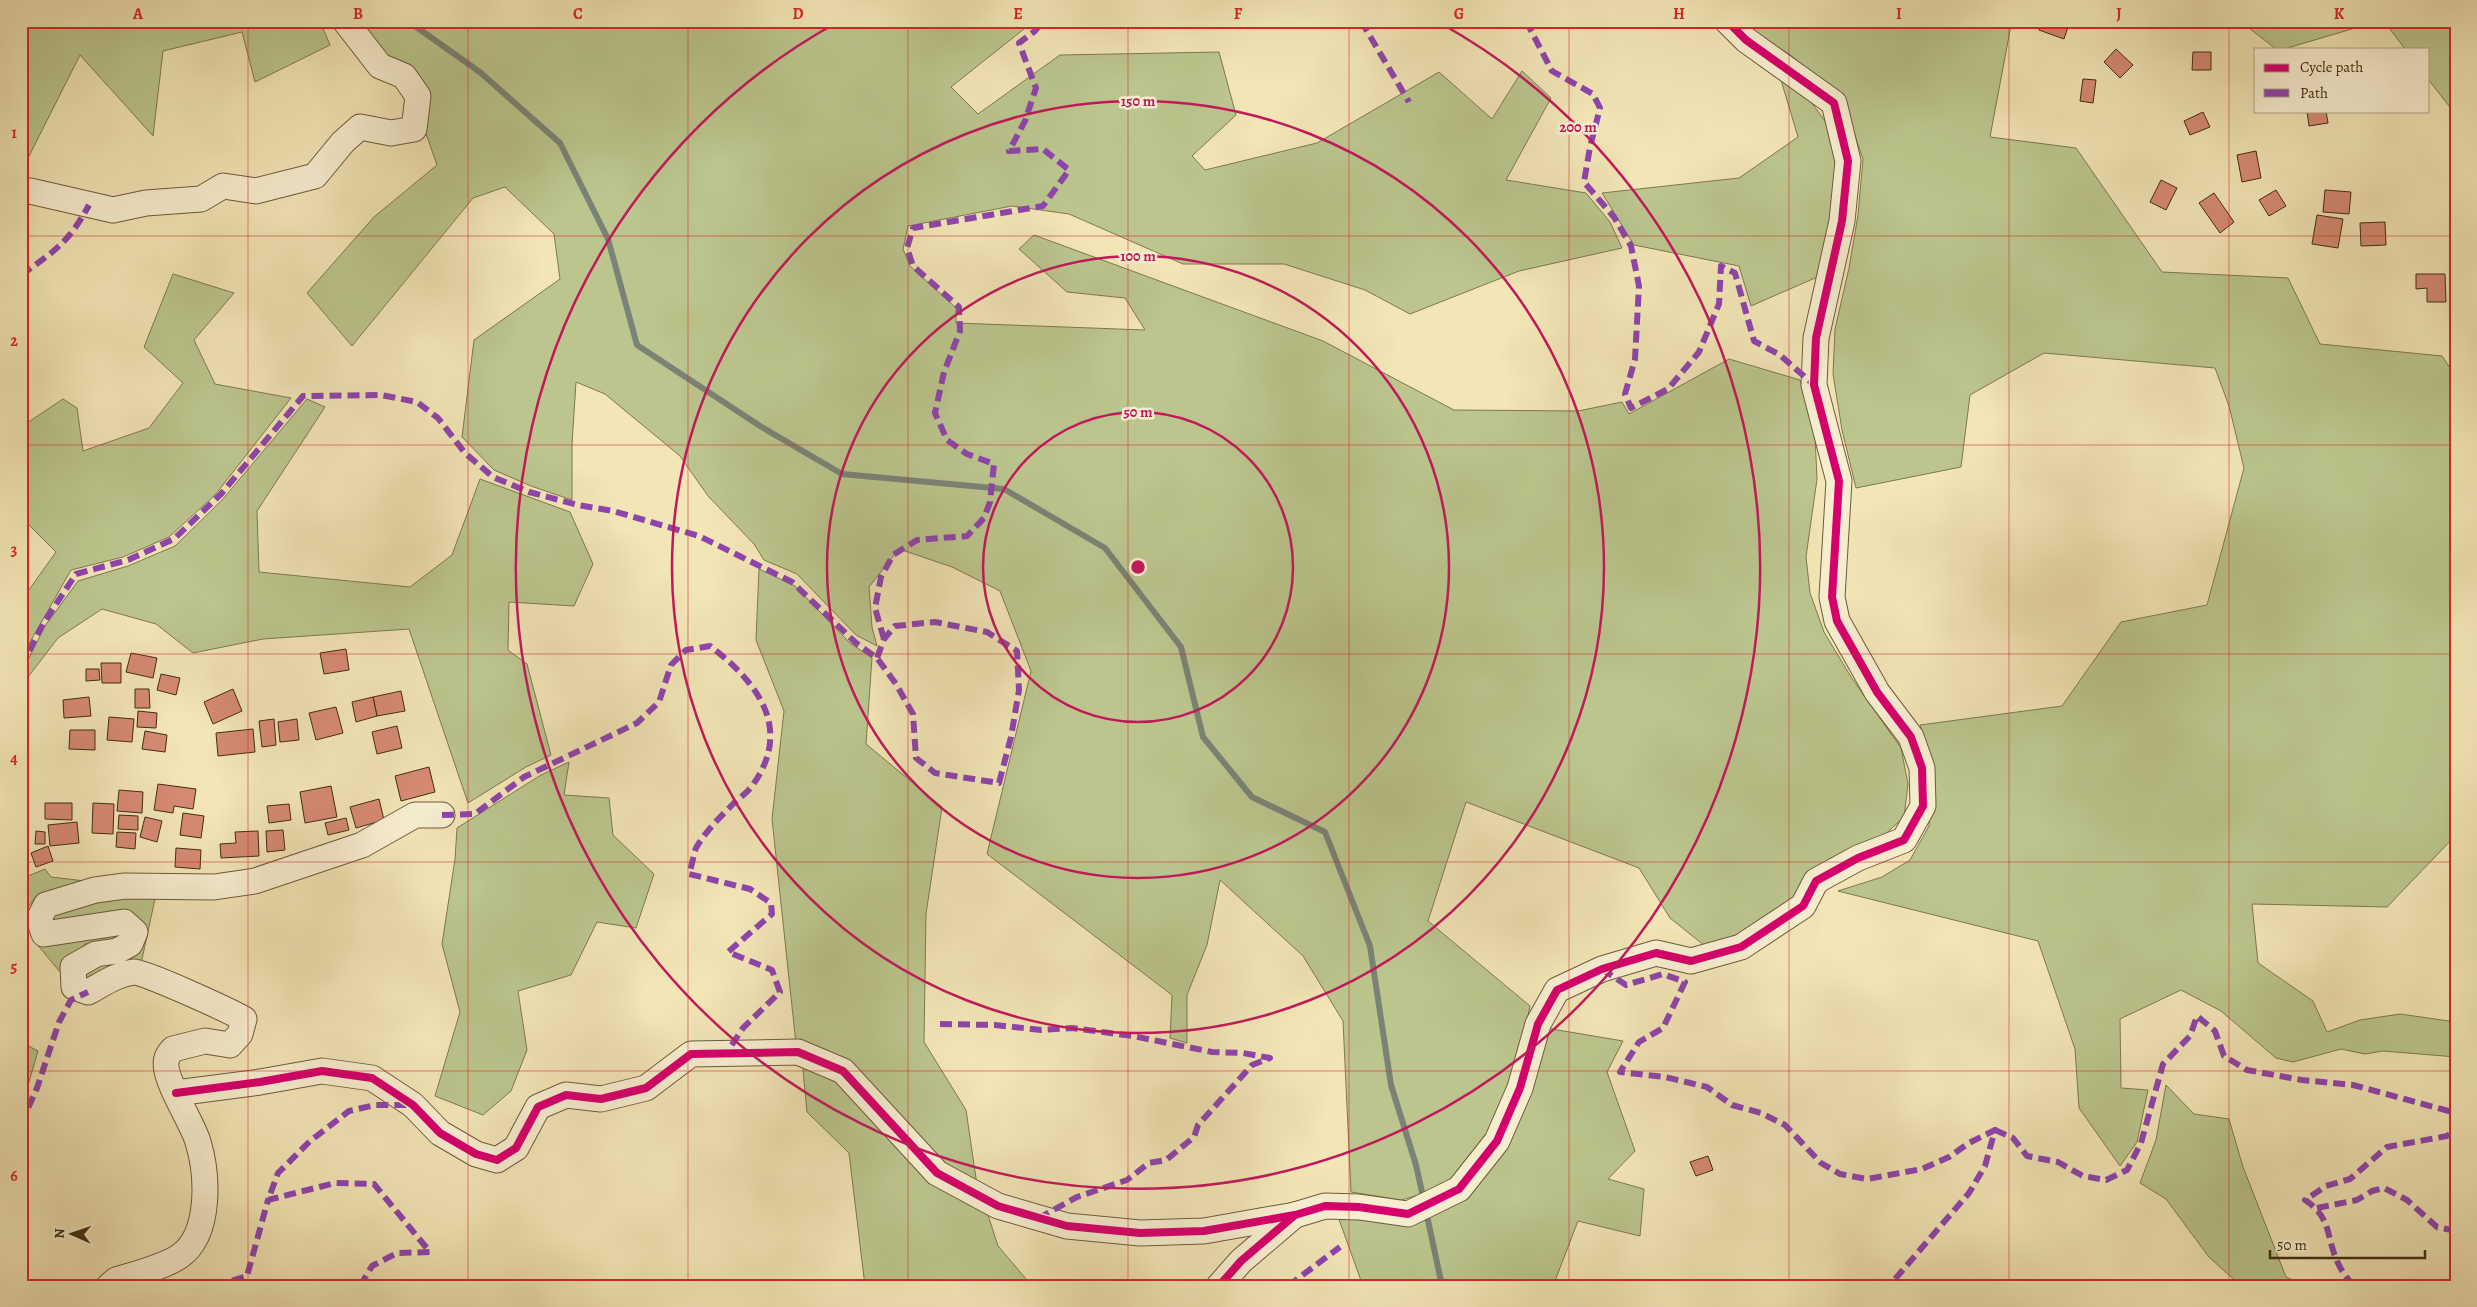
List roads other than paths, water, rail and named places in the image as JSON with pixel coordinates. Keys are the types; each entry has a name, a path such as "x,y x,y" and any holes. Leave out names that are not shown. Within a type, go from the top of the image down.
{"street":[{"path":"21,192 30,191 113,210 146,203 201,198 223,186 256,191 315,176 343,142 360,127 391,133 414,129 418,96 404,76 380,66 358,41 345,21"},
{"path":"176,1093 260,1082 322,1071 372,1078 413,1105 440,1132 476,1154 497,1160 516,1148 538,1107 566,1095 601,1099 646,1088 691,1054 798,1052 843,1071 937,1173 998,1206 1067,1226 1140,1233 1204,1231 1295,1215 1325,1206 1359,1207 1408,1214 1459,1189 1498,1141 1520,1088 1538,1024 1557,990 1602,969 1656,953 1690,961 1741,947 1803,906 1816,881 1858,858 1904,840 1923,806 1922,768 1911,737 1877,692 1838,621 1832,597 1839,481 1814,385 1816,338 1842,221 1848,161 1834,104 1746,40 1727,21"},
{"path":"109,1286 116,1280 179,1256 195,1241 204,1214 204,1184 198,1142 167,1075 166,1059 174,1049 205,1041 230,1045 240,1034 244,1019 223,1007 136,971 112,978 88,992 74,987 73,967 96,954 116,951 130,944 135,932 124,922 44,934 39,919 46,905 95,890 125,886 214,886 255,881 362,845 415,815 442,815"},
{"path":"1220,1286 1241,1261 1295,1215"}],"waterway":[{"path":"408,21 481,73 560,143 608,239 637,345 760,426 842,474 1004,489 1105,548 1181,647 1203,737 1252,797 1325,832 1370,946 1391,1085 1416,1165 1424,1201"},
{"path":"1426,1211 1442,1286"}]}
